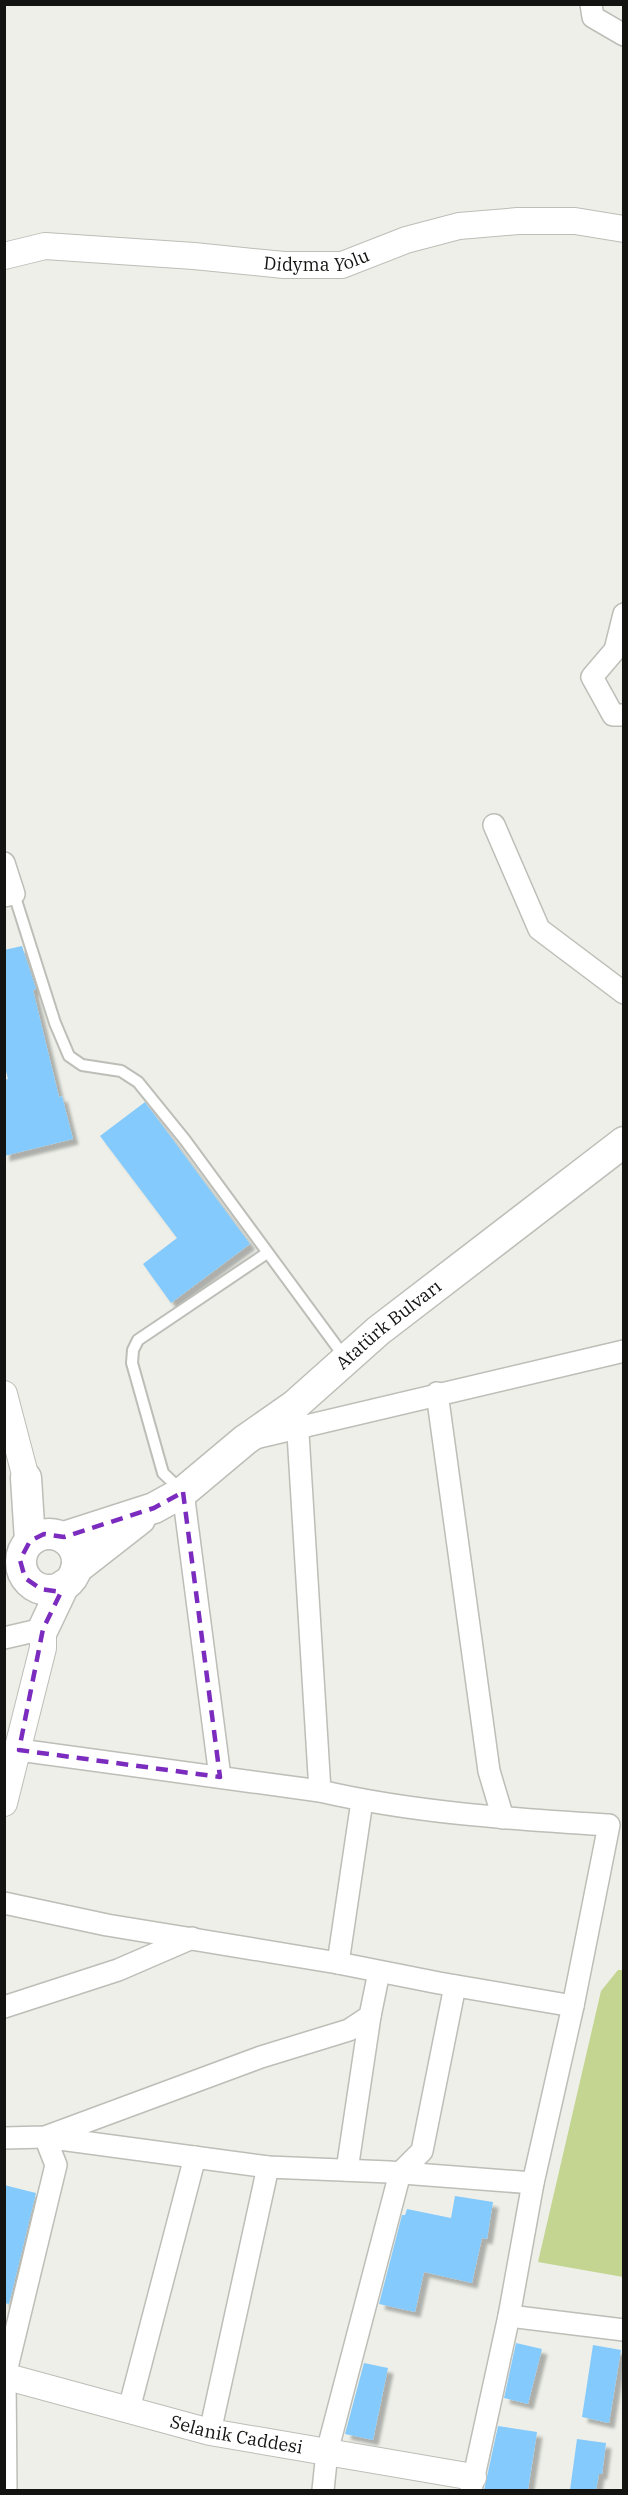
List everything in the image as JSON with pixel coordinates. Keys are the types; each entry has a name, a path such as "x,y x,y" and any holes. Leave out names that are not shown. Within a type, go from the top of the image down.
{"main road":[{"name":"Atatürk Bulvarı","path":"70,1577 154,1508 183,1492 245,1440 297,1417 346,1359 378,1331 624,1142"},
{"path":"26,1478 35,1541 20,1560 21,1582 43,1629"},
{"name":"Atatürk Bulvarı","path":"35,1541 154,1508"},
{"path":"35,1541 69,1542 76,1555 70,1577 43,1629"},
{"path":"21,1582 50,1590 70,1577"}],"street":[{"path":"591,4 593,17 624,34"},
{"name":"Didyma Yolu","path":"4,256 45,246 194,256 284,266 342,265 406,240 459,226 518,221 575,221 624,229"},
{"path":"624,614 615,650 592,677 613,715 624,715"},
{"path":"495,825 539,929 624,993"},
{"path":"4,863 9,895"},
{"path":"320,1791 297,1417 437,1394 624,1351"},
{"path":"4,1394 26,1478"},
{"path":"437,1394 489,1771 503,1818"},
{"path":"183,1492 219,1777"},
{"path":"4,1638 43,1629 43,1648 4,1803"},
{"path":"19,1750 320,1791 362,1801 503,1818 609,1825 573,2006 533,2183 509,2316 472,2484"},
{"path":"338,1963 362,1801"},
{"path":"4,1903 106,1925 338,1963 573,2006"},
{"path":"4,2007 118,1970 193,1938"},
{"path":"347,2170 370,2016 379,1972"},
{"path":"322,2490 327,2452 400,2173 422,2151 455,1986"},
{"path":"45,2137 261,2056 349,2030 370,2016"},
{"path":"4,2138 45,2137 268,2167 400,2173 533,2183"},
{"path":"6,2490 5,2376 56,2165 45,2137"},
{"path":"129,2409 195,2157"},
{"path":"210,2432 268,2167"},
{"path":"509,2316 624,2330"},
{"name":"Selanik Caddesi","path":"5,2376 210,2432 327,2452 472,2484"}],"lane":[{"path":"9,895 69,1056 82,1065 121,1071 138,1082 185,1140 346,1359"},
{"path":"183,1492 163,1473 132,1363 133,1350 138,1340 267,1253"}],"highlighted area":[{"path":"183,1492 220,1777 19,1750 43,1629 61,1592 41,1589 25,1578 20,1560 30,1541 44,1534 64,1537 154,1508"}],"green space":[{"path":"618,1970 624,1970 623,2277 538,2262 601,1991"}],"building":[{"path":"22,946 36,989 33,990 59,1097 62,1096 73,1139 4,1156 4,1080 8,1079 4,1064 4,950"},
{"path":"145,1102 250,1244 171,1303 143,1264 177,1238 100,1136"},
{"path":"4,2185 36,2193 9,2304 4,2303"},
{"path":"455,2196 493,2202 487,2239 482,2238 472,2283 424,2272 415,2312 379,2304 402,2215 405,2215 407,2209 451,2218"},
{"path":"516,2343 542,2349 528,2404 504,2398"},
{"path":"593,2345 621,2350 609,2423 582,2417"},
{"path":"364,2363 388,2368 373,2440 345,2434"},
{"path":"498,2426 537,2432 528,2490 484,2490"},
{"path":"577,2439 606,2443 602,2474 599,2474 596,2490 570,2490"}]}
